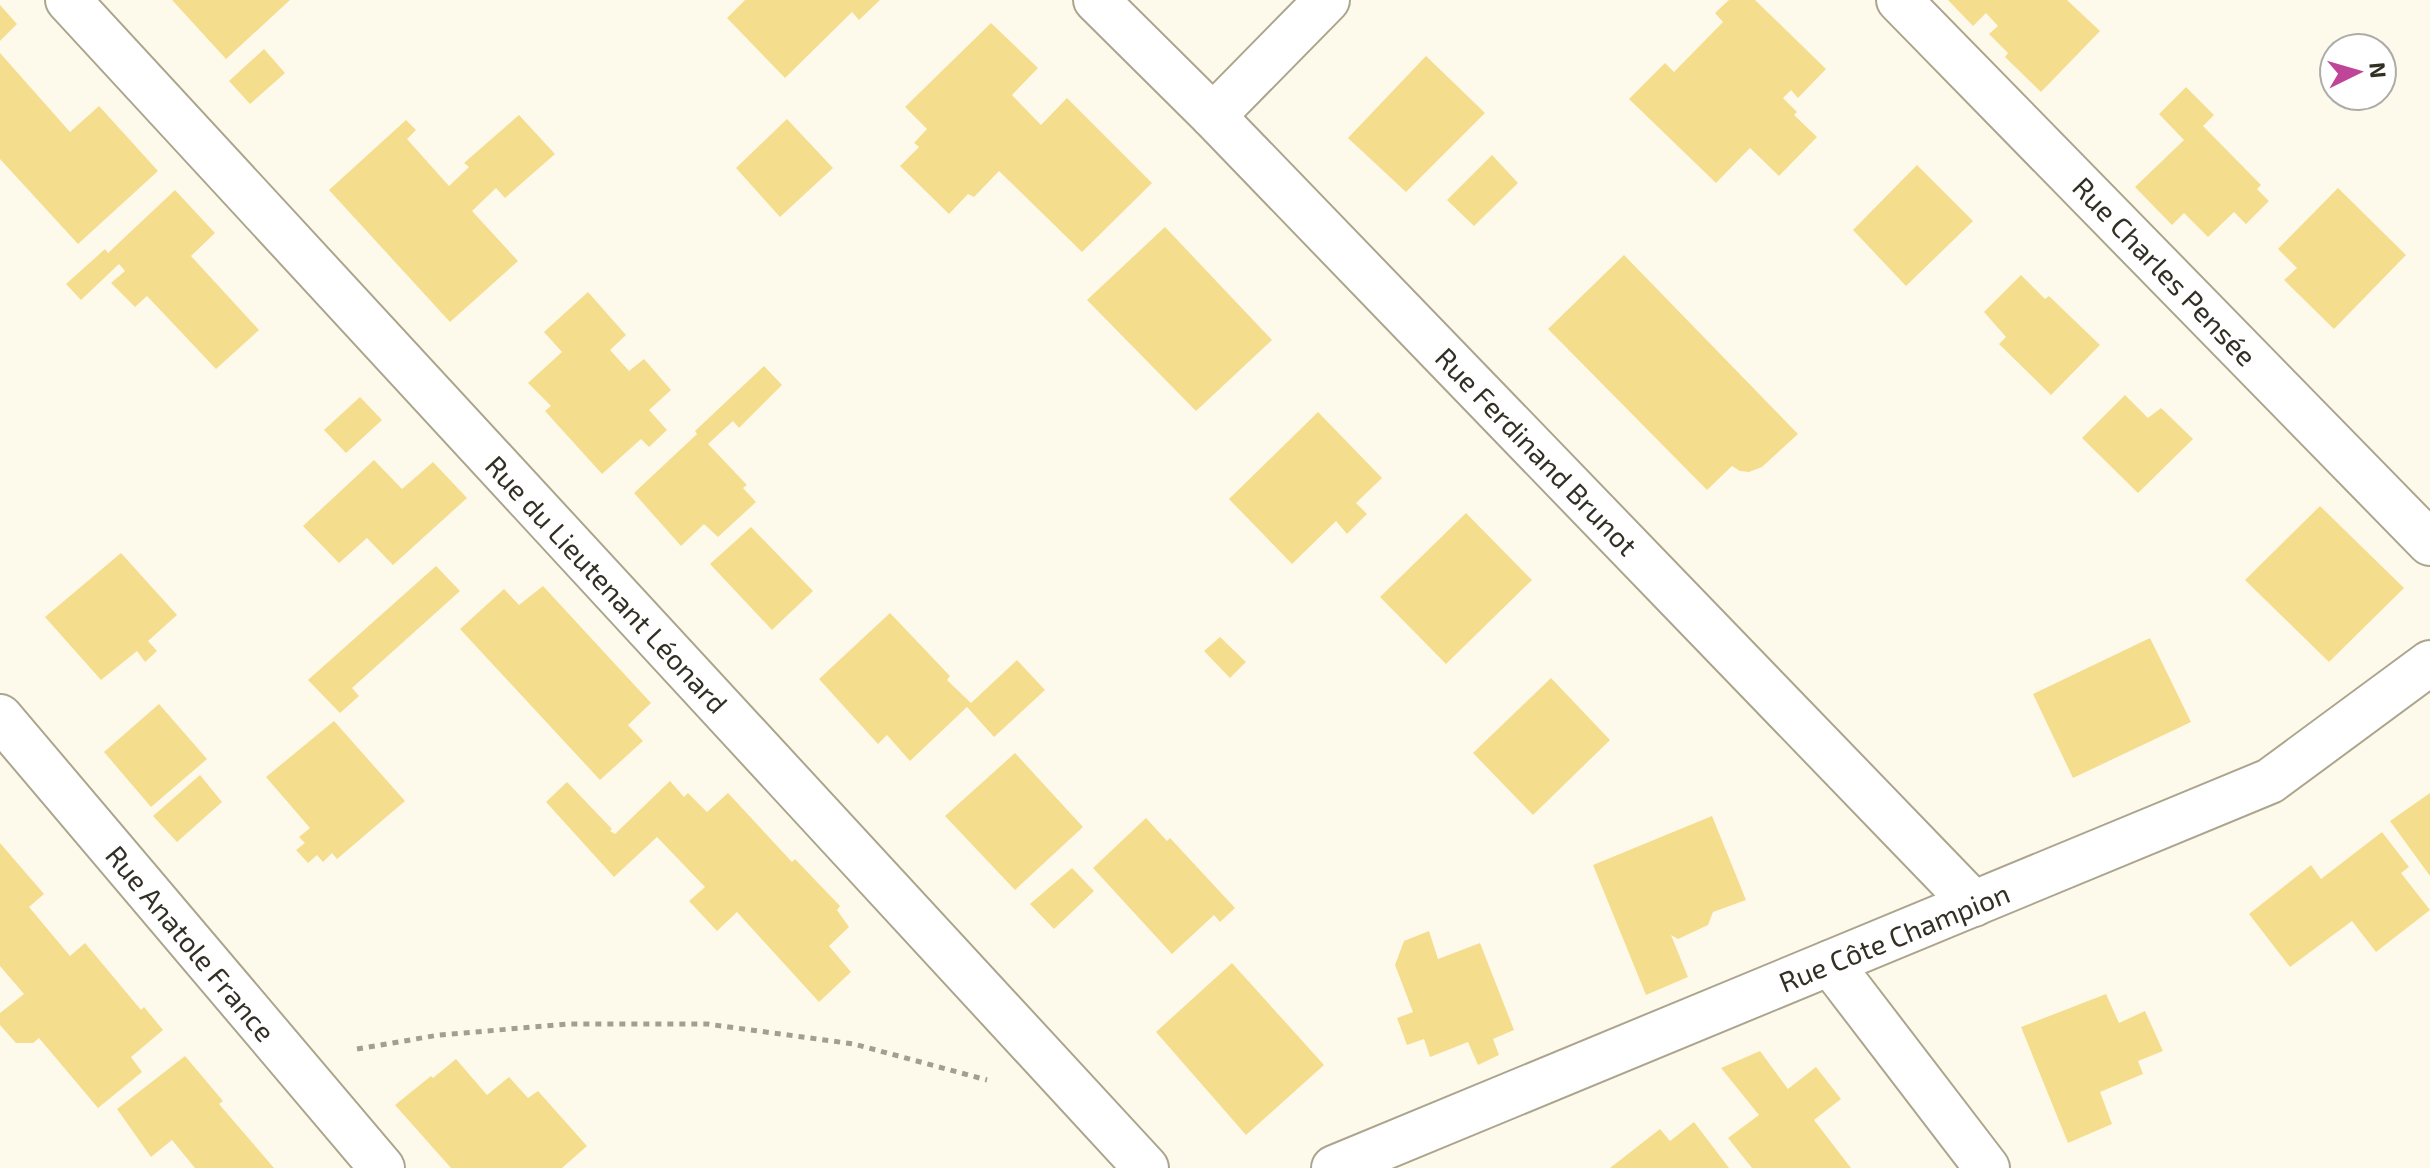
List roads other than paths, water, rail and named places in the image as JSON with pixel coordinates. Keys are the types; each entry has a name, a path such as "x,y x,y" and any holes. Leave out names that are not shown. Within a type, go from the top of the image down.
{"street":[{"name":"Rue du Lieutenant Léonard","path":"68,0 1146,1168"},
{"name":"Rue Ferdinand Brunot","path":"1096,0 1213,116 1974,904"},
{"path":"1213,116 1327,0"},
{"name":"Rue Charles Pensée","path":"1899,0 2430,543"},
{"name":"Rue Côte Champion","path":"1334,1168 2270,781 2430,663"},
{"name":"Rue Anatole France","path":"0,717 382,1168"},
{"path":"1830,963 1987,1168"}]}
